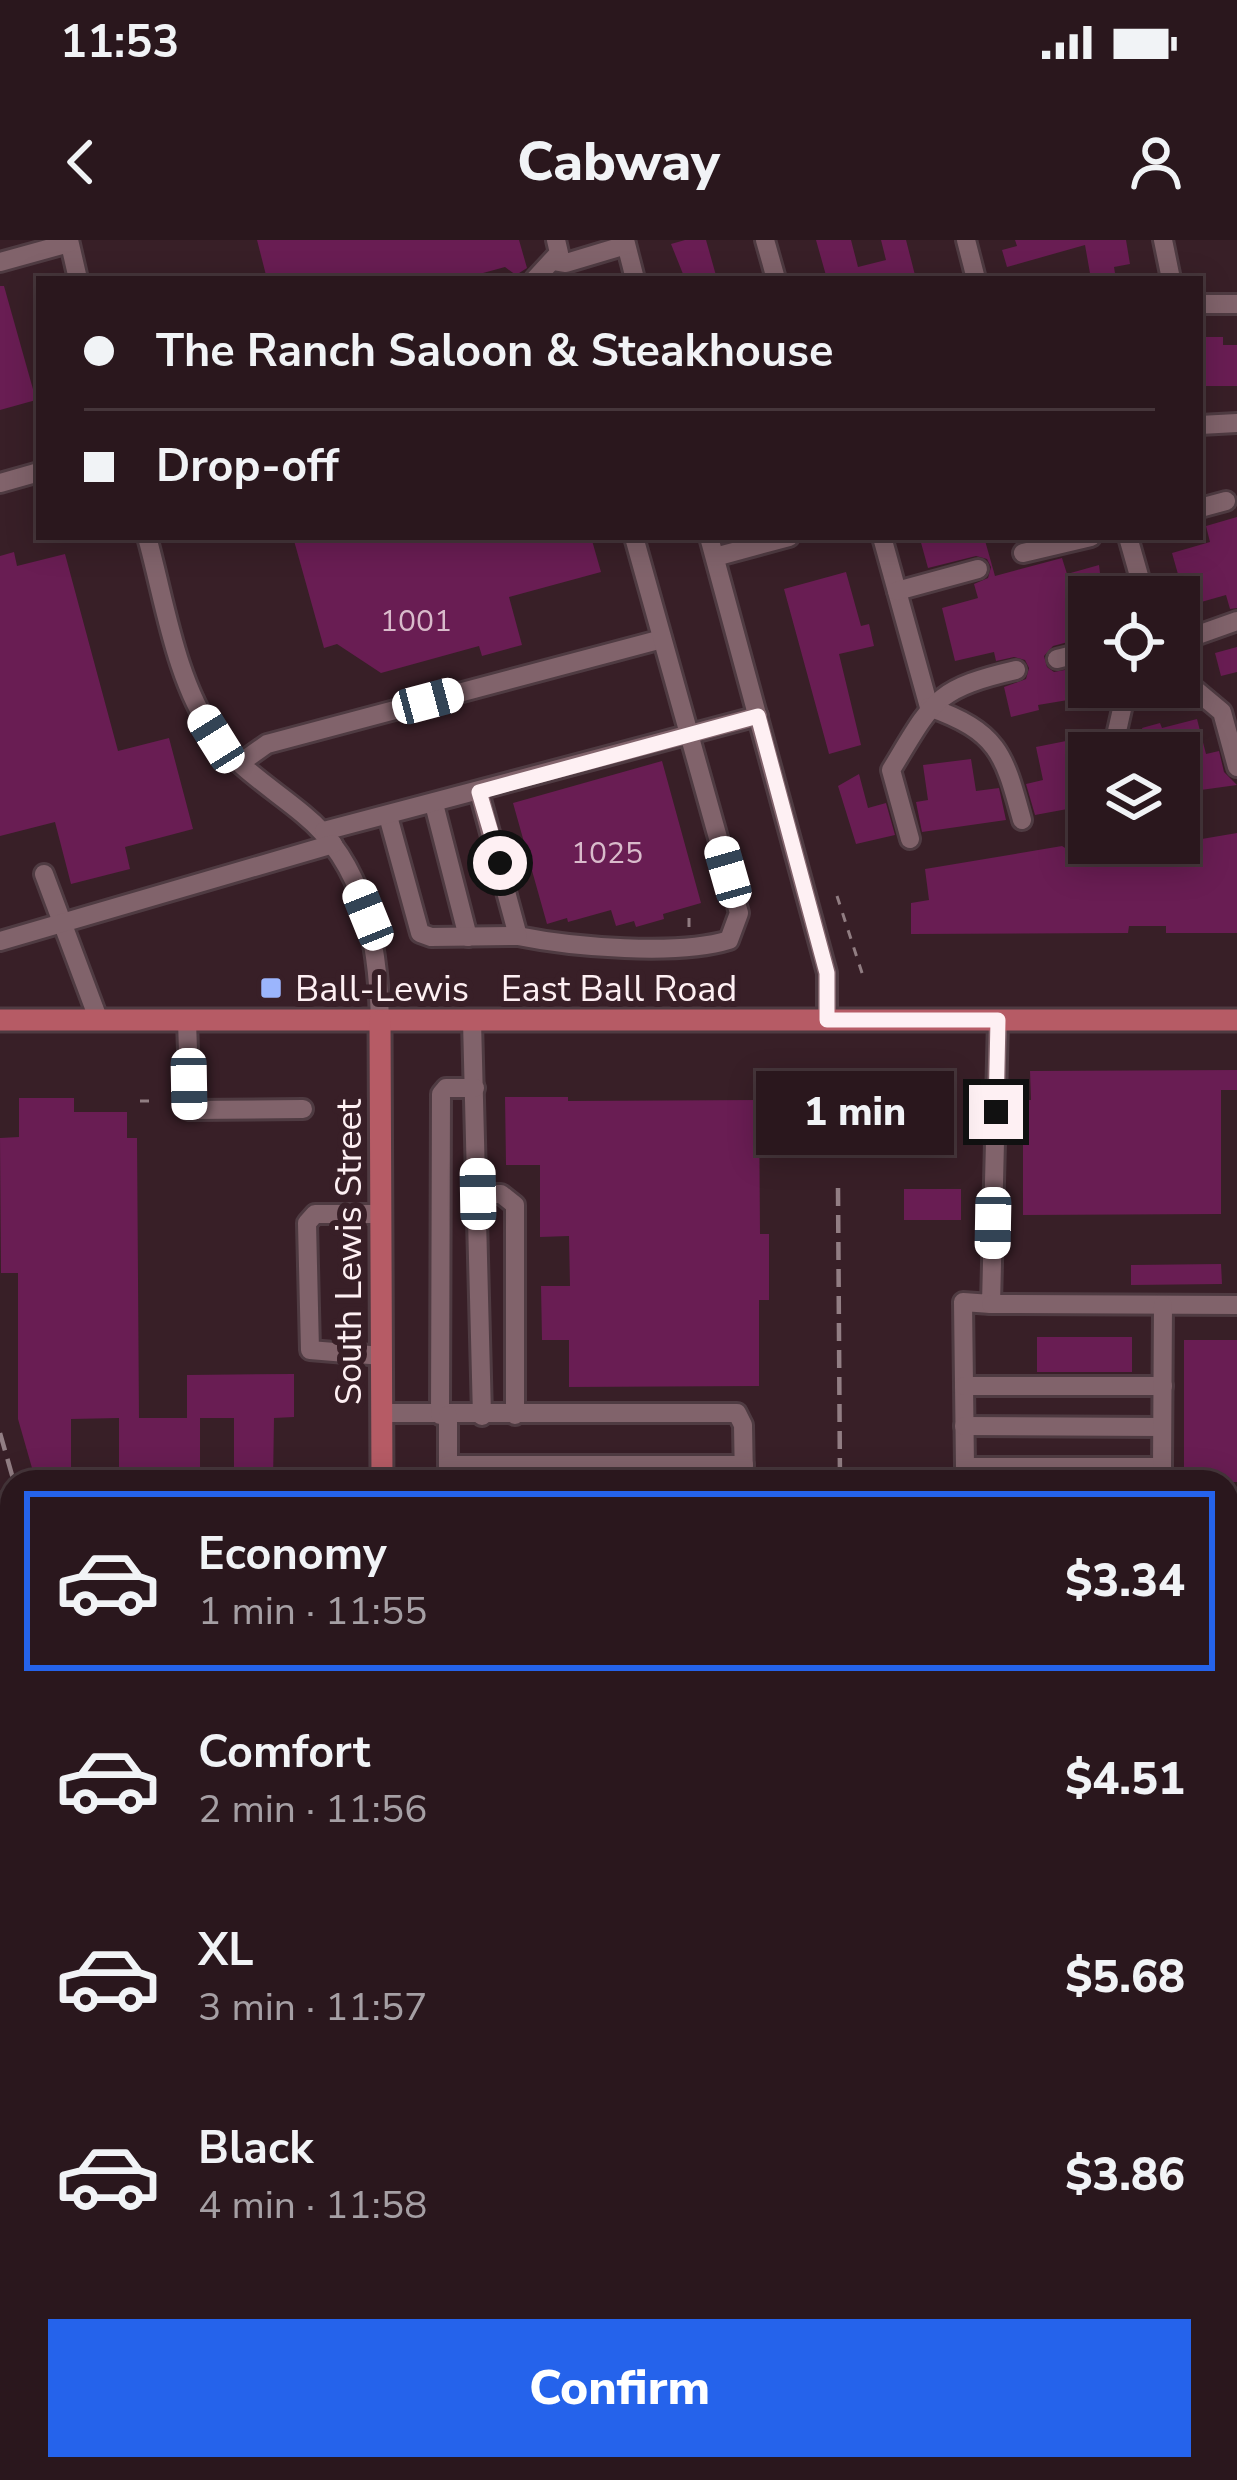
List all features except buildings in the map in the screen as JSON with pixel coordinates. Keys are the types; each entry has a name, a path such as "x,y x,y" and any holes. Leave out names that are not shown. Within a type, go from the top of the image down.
{"main road":[{"name":"East Ball Road","path":"1,1021 1237,1020"},
{"name":"South Lewis Street","path":"380,1021 382,1470"}],"street":[{"path":"539,276 560,253 556,240"},
{"path":"765,240 775,276"},
{"path":"965,240 975,276"},
{"path":"1163,240 1170,276"},
{"path":"0,262 69,241 77,276"},
{"path":"554,261 566,263 625,243 634,276"},
{"path":"1203,304 1237,304"},
{"path":"1203,425 1237,423"},
{"path":"0,483 36,473"},
{"path":"1203,507 1226,501"},
{"path":"147,540 192,699 216,739 328,838 357,888 374,938 380,1021"},
{"path":"388,816 421,933 431,938 518,936 556,944 686,946 729,940 739,913 635,540"},
{"path":"766,540 712,547 827,973 827,1020"},
{"path":"882,540 929,707"},
{"path":"1023,554 1078,540"},
{"path":"1128,540 1138,576"},
{"path":"897,591 978,569"},
{"path":"1200,634 1237,621"},
{"path":"240,764 267,744 662,639"},
{"path":"1058,659 1068,656"},
{"path":"910,839 891,770 929,707 963,682 1016,670"},
{"path":"1200,694 1222,712 1237,767"},
{"path":"929,707 963,719 1004,756 1022,820"},
{"path":"0,941 388,816 758,716"},
{"path":"479,792 518,936"},
{"path":"434,804 468,937"},
{"path":"44,874 99,1021"},
{"path":"992,1304 998,1020"},
{"path":"188,1021 190,1109 303,1109"},
{"path":"472,1021 482,1416"},
{"path":"448,1470 440,1094 446,1088 475,1088"},
{"path":"478,1194 501,1193 515,1205 514,1415"},
{"path":"382,1214 315,1214 307,1223 307,1243 310,1350 382,1356"},
{"path":"1039,1470 964,1467 963,1302 1237,1305"},
{"path":"1162,1305 1163,1470"},
{"path":"964,1386 1162,1385"},
{"path":"382,1413 737,1413 743,1425 744,1470"},
{"path":"964,1426 1162,1427"}],"path":[{"path":"836,896 862,976"},
{"path":"688,918 688,932"},
{"path":"140,1101 154,1101"}],"railway":[{"path":"838,1188 840,1470"},
{"path":"0,1433 11,1470"}],"place":[{"name":"Ball-Lewis","path":"271,988"}],"route":[{"path":"500,863 479,792 758,716 827,973 827,1020 998,1020 996,1112"}]}
